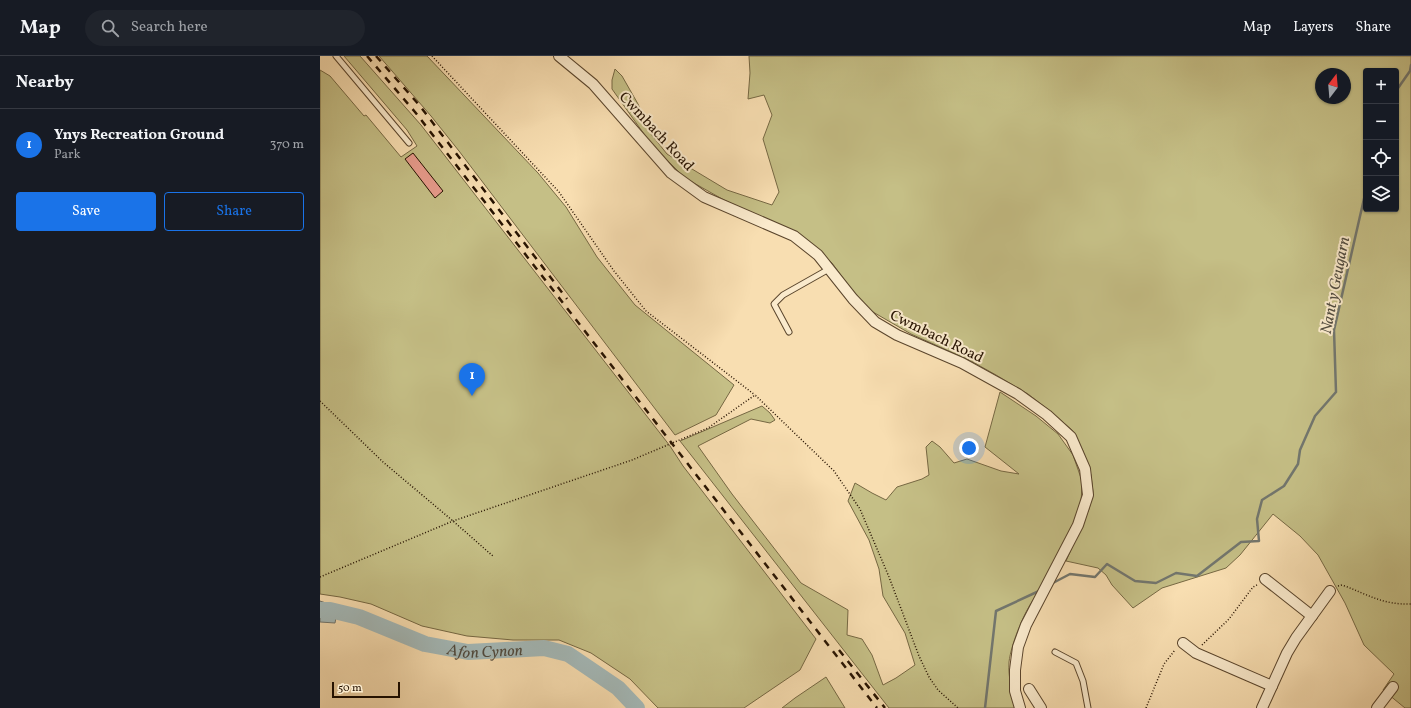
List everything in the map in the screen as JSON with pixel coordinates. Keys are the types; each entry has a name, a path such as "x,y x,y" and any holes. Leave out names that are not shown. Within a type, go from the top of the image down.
{"street":[{"name":"Cwmbach Road","path":"559,56 593,84 671,173 704,197 794,236 818,255 853,299 875,322 897,335 962,363 1018,394 1047,415 1070,437 1084,469 1088,495 1078,525 1026,624 1018,647 1015,684 1020,708"},
{"path":"1265,580 1312,616"},
{"path":"1262,708 1287,653 1330,591"},
{"path":"1183,644 1195,652 1272,686"},
{"path":"1377,708 1393,687"},
{"path":"1029,689 1041,708"}],"lane":[{"path":"336,56 409,143"},
{"path":"789,332 774,304 783,295 829,269"},
{"path":"1056,652 1076,663 1083,682 1088,708"}],"path":[{"path":"432,56 559,192 614,271 646,311 755,395 834,471 860,509 889,577 919,656 929,677 938,690 958,708"},
{"path":"320,577 453,521 632,460 708,428 755,395"},
{"path":"320,401 383,462 494,558"},
{"path":"1195,652 1229,619 1253,587 1265,580"},
{"path":"1330,591 1335,586 1342,585 1378,601 1397,605 1411,604"},
{"path":"1146,708 1164,664 1174,650 1183,644"}],"shaded area":[{"path":"344,56 360,56 421,125 670,446 683,466 816,639 800,670 744,708 658,708 630,679 591,653 559,640 513,640 467,636 422,626 371,604 320,594 320,70 330,76 364,116 366,115 401,157 417,146 407,130"},
{"path":"379,56 427,56 538,173 566,207 597,257 635,305 734,385 716,415 675,435 459,151"},
{"path":"749,56 1411,56 1411,708 1405,708 1383,690 1394,674 1364,645 1345,603 1318,555 1300,536 1273,514 1240,555 1226,568 1162,588 1133,608 1112,585 1106,575 1098,568 1066,561 1089,509 1093,492 1091,475 1083,451 1072,430 1028,394 996,375 971,361 911,334 873,312 857,297 832,263 819,250 772,222 724,200 685,178 649,141 612,89 612,80 615,69 622,76 638,104 651,134 667,154 727,190 772,205 779,192 763,139 772,115 764,95 748,99 750,73"},
{"path":"1000,392 1036,416 1058,434 1073,455 1082,481 1081,505 1068,537 1038,594 1024,616 1010,654 1009,673 1016,708 889,708 680,441 762,406 770,413 775,420 770,423 751,419 698,446 732,494 801,583 848,610 847,635 862,639 872,655 883,685 915,665 905,633 883,596 879,569 869,540 848,501 855,483 886,500 897,487 922,479 929,475 926,447 932,441 940,447 954,463 967,459 1001,471 1019,474 985,447"},
{"path":"320,601 338,607 335,623 320,622"},
{"path":"826,677 845,708 782,708 795,698"}],"building":[{"path":"413,153 443,191 435,198 405,159"}],"waterway":[{"name":"Nant y Geugarn","path":"1399,87 1410,71 1411,65"},
{"name":"Nant y Geugarn","path":"1051,584 1070,574 1095,577 1107,564 1135,581 1156,583 1176,573 1197,576 1241,542 1259,541 1257,519 1262,500 1284,486 1298,464 1300,450 1315,416 1336,392 1334,330 1363,203"},
{"name":"Nant y Geugarn","path":"985,708 996,611 1039,591"},
{"name":"Afon Cynon","path":"320,610 330,610 359,617 425,644 468,652 544,648 568,654 618,688 637,708"}],"railway":[{"path":"367,56 415,112 877,708"},
{"path":"376,56 420,106 567,299"},
{"path":"839,650 885,708"}],"place":[{"name":"Ynys Recreation Ground","path":"472,396"}]}
